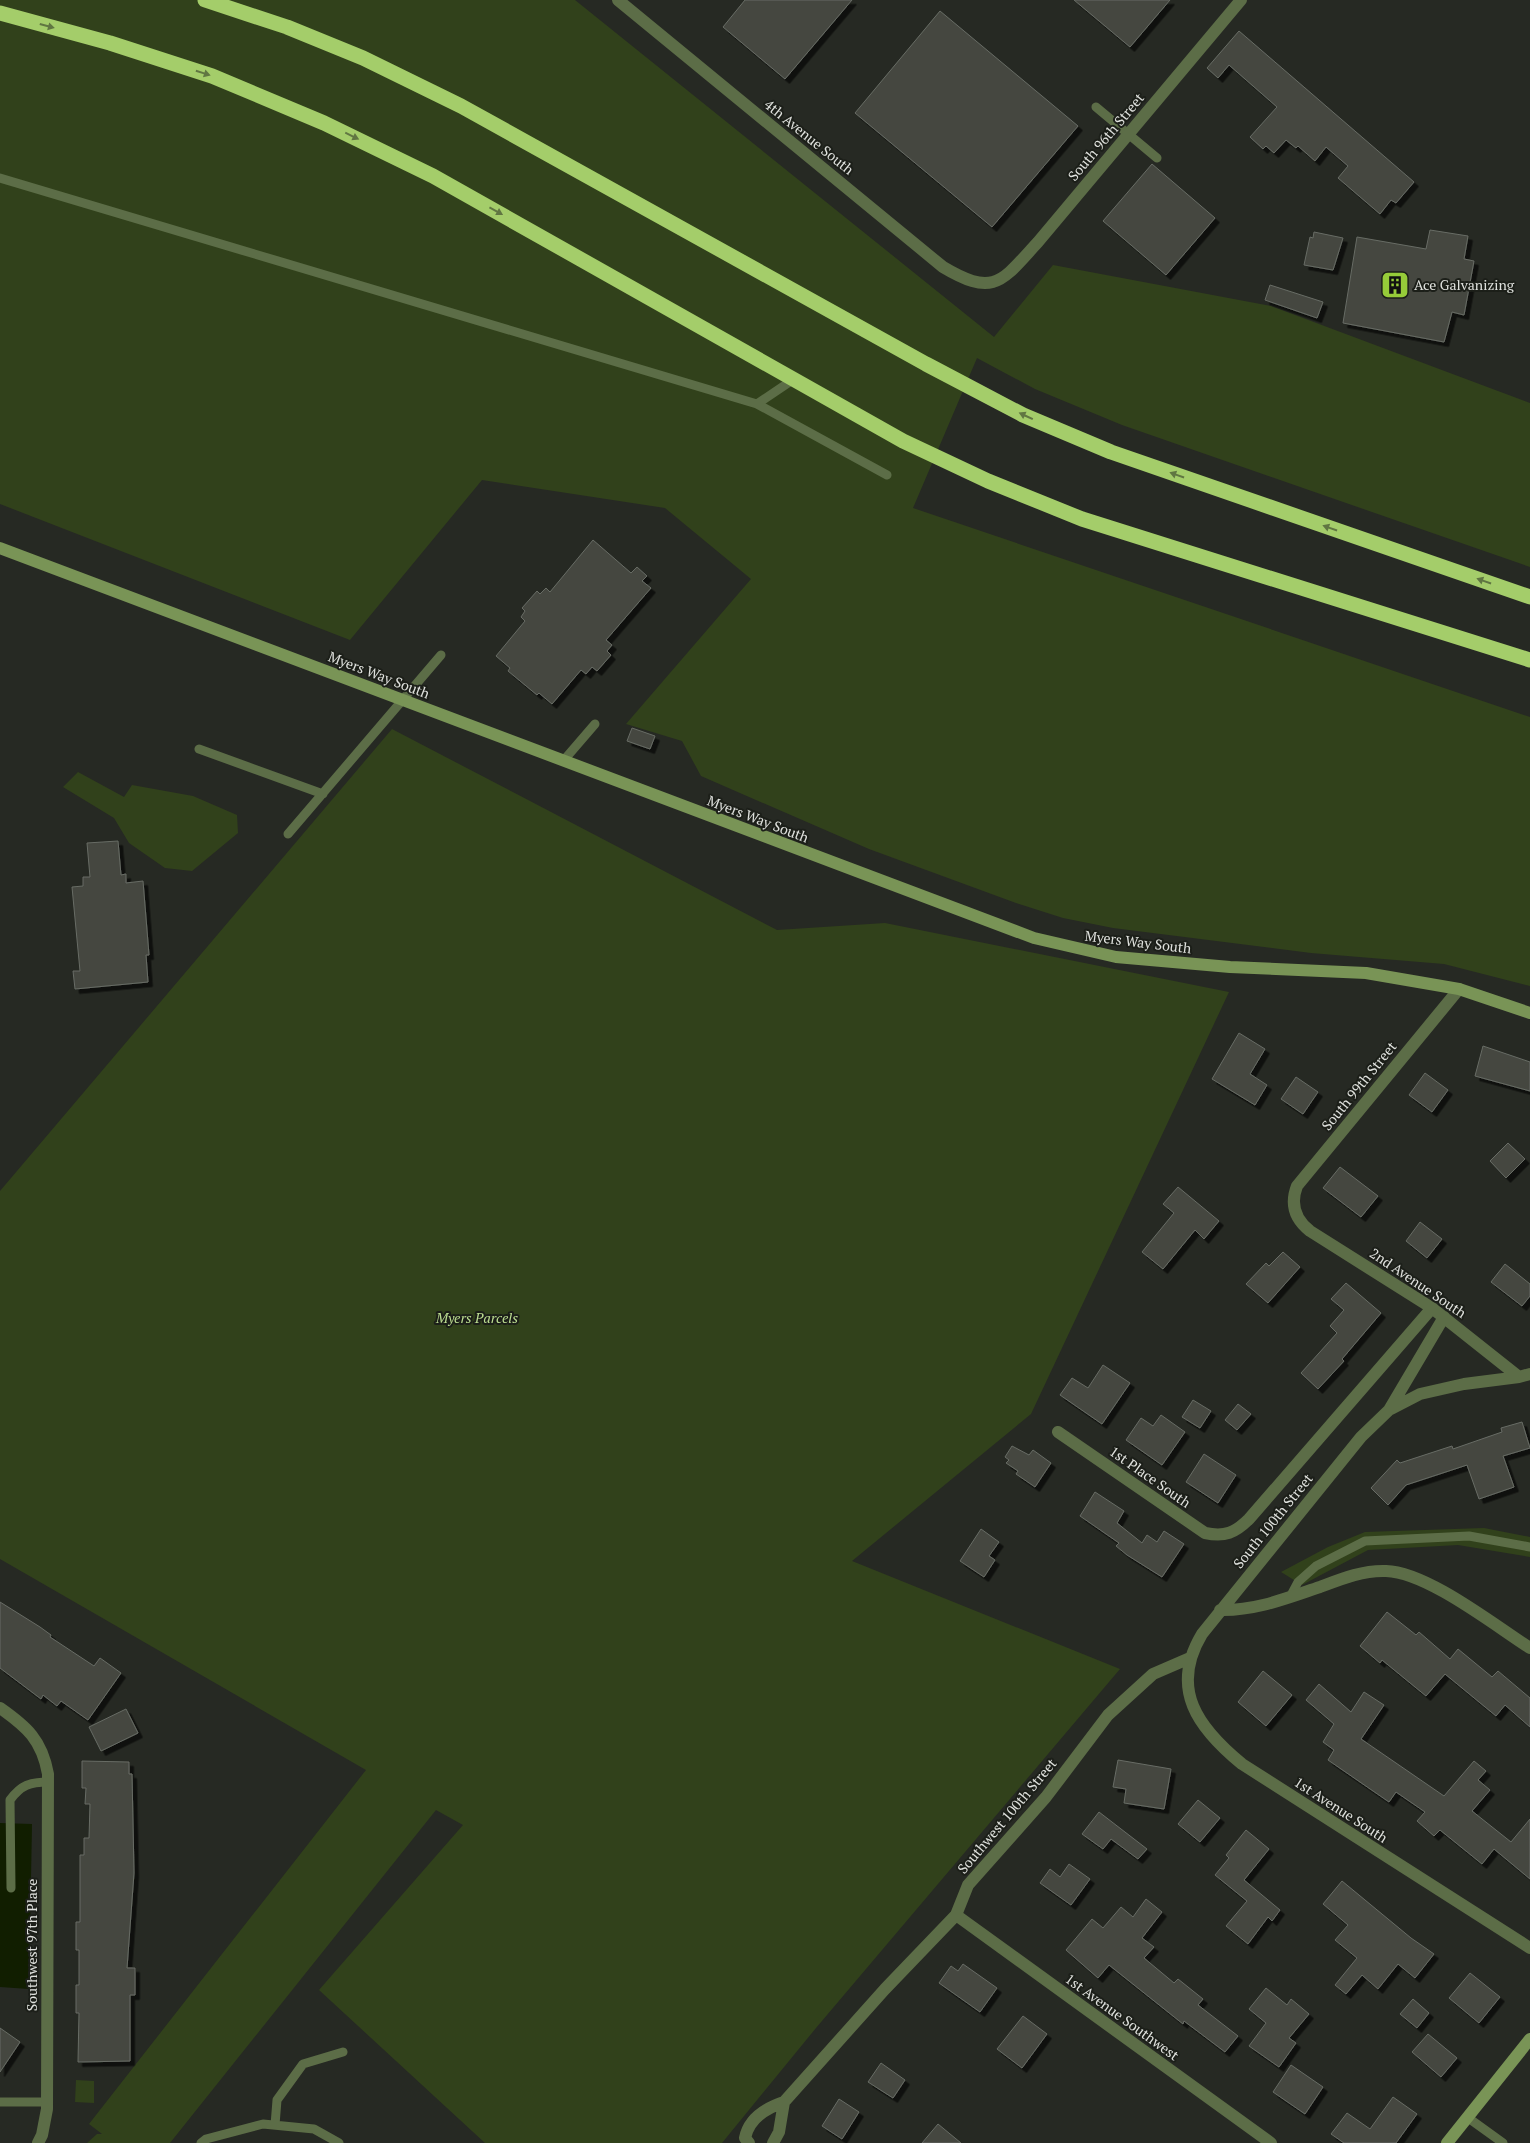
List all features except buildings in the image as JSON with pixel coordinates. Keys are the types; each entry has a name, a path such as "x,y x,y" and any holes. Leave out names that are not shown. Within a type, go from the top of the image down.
{"highway":[{"path":"205,0 286,26 355,54 462,106 926,364 1023,415 1111,452 1530,597"},
{"path":"0,13 110,43 212,76 324,123 433,176 902,441 988,481 1082,519 1530,660"}],"main road":[{"name":"Myers Way South","path":"0,548 564,760 932,902 1034,938 1074,949 1116,957 1230,967 1366,973 1459,989 1530,1013"},
{"path":"1447,2143 1530,2039"}],"street":[{"name":"4th Avenue South","path":"618,0 943,267 970,282 988,284"},
{"name":"South 96th Street","path":"988,284 997,282 1009,274 1241,0"},
{"name":"South 99th Street","path":"1294,1207 1293,1197 1297,1186 1459,989"},
{"name":"2nd Avenue South","path":"1294,1207 1298,1219 1310,1231 1432,1308 1524,1375"},
{"name":"South 100th Street","path":"1229,1535 1250,1519 1432,1308"},
{"name":"South 100th Street","path":"1389,1410 1444,1317"},
{"name":"South 100th Street","path":"1190,1658 1199,1640 1220,1610 1361,1436 1389,1410 1420,1394 1464,1384 1524,1375"},
{"name":"1st Place South","path":"1058,1432 1205,1533 1218,1536 1229,1535"},
{"path":"1220,1610 1241,1611 1361,1573 1387,1571 1412,1574 1430,1583 1530,1648"},
{"name":"Southwest 100th Street","path":"746,2142 749,2125 772,2106 784,2102 885,1989 956,1915 968,1886 1046,1797 1108,1715 1153,1674 1190,1658"},
{"name":"1st Avenue South","path":"1190,1658 1187,1683 1192,1707 1209,1733 1228,1753 1242,1764 1530,1948"},
{"name":"Southwest 97th Place","path":"0,1708 29,1731 41,1747 46,1762 48,1782 47,2102 42,2135 38,2143"},
{"name":"1st Avenue Southwest","path":"956,1915 1271,2143"},
{"path":"778,2141 784,2116 784,2102"}],"lane":[{"path":"1096,107 1157,158"},
{"path":"0,178 757,404 886,475"},
{"path":"757,404 794,379"},
{"path":"288,834 441,655"},
{"path":"564,760 595,724"},
{"path":"199,749 323,794"},
{"path":"1290,1597 1298,1582 1316,1566 1365,1542 1469,1536 1530,1546"},
{"path":"12,1888 10,1800 18,1789 29,1782 48,1782"},
{"path":"275,2125 277,2100 304,2064 343,2052"},
{"path":"0,2102 47,2102"},
{"path":"1468,2117 1503,2143"},
{"path":"201,2143 206,2139 263,2124 314,2130 339,2143"}],"green space":[{"path":"0,0 575,0 994,337 1053,265 1271,306 1530,403 1530,567 1122,425 1035,389 977,358 913,508 1530,717 1530,986 1444,964 1311,953 1113,928 1063,918 1016,903 869,849 701,776 682,741 626,724 751,579 665,508 482,480 350,640 0,504"},
{"name":"Myers Parcels","path":"392,729 777,930 885,923 1229,992 1031,1414 852,1561 1120,1669 816,2028 722,2143 485,2143 319,1990 463,1825 436,1810 170,2143 87,2143 97,2134 102,2134 89,2124 366,1770 0,1559 0,1191"},
{"path":"78,772 124,797 132,785 193,796 237,815 238,833 192,871 165,868 129,843 114,818 63,787"},
{"path":"1484,1528 1530,1537 1530,1557 1458,1545 1368,1550 1302,1585 1281,1572 1328,1547 1365,1532"},
{"path":"76,2080 94,2081 94,2103 75,2102"}],"shaded area":[{"path":"0,1823 32,1824 29,1989 0,1987"}],"place":[{"name":"Ace Galvanizing","path":"1395,285"}]}
